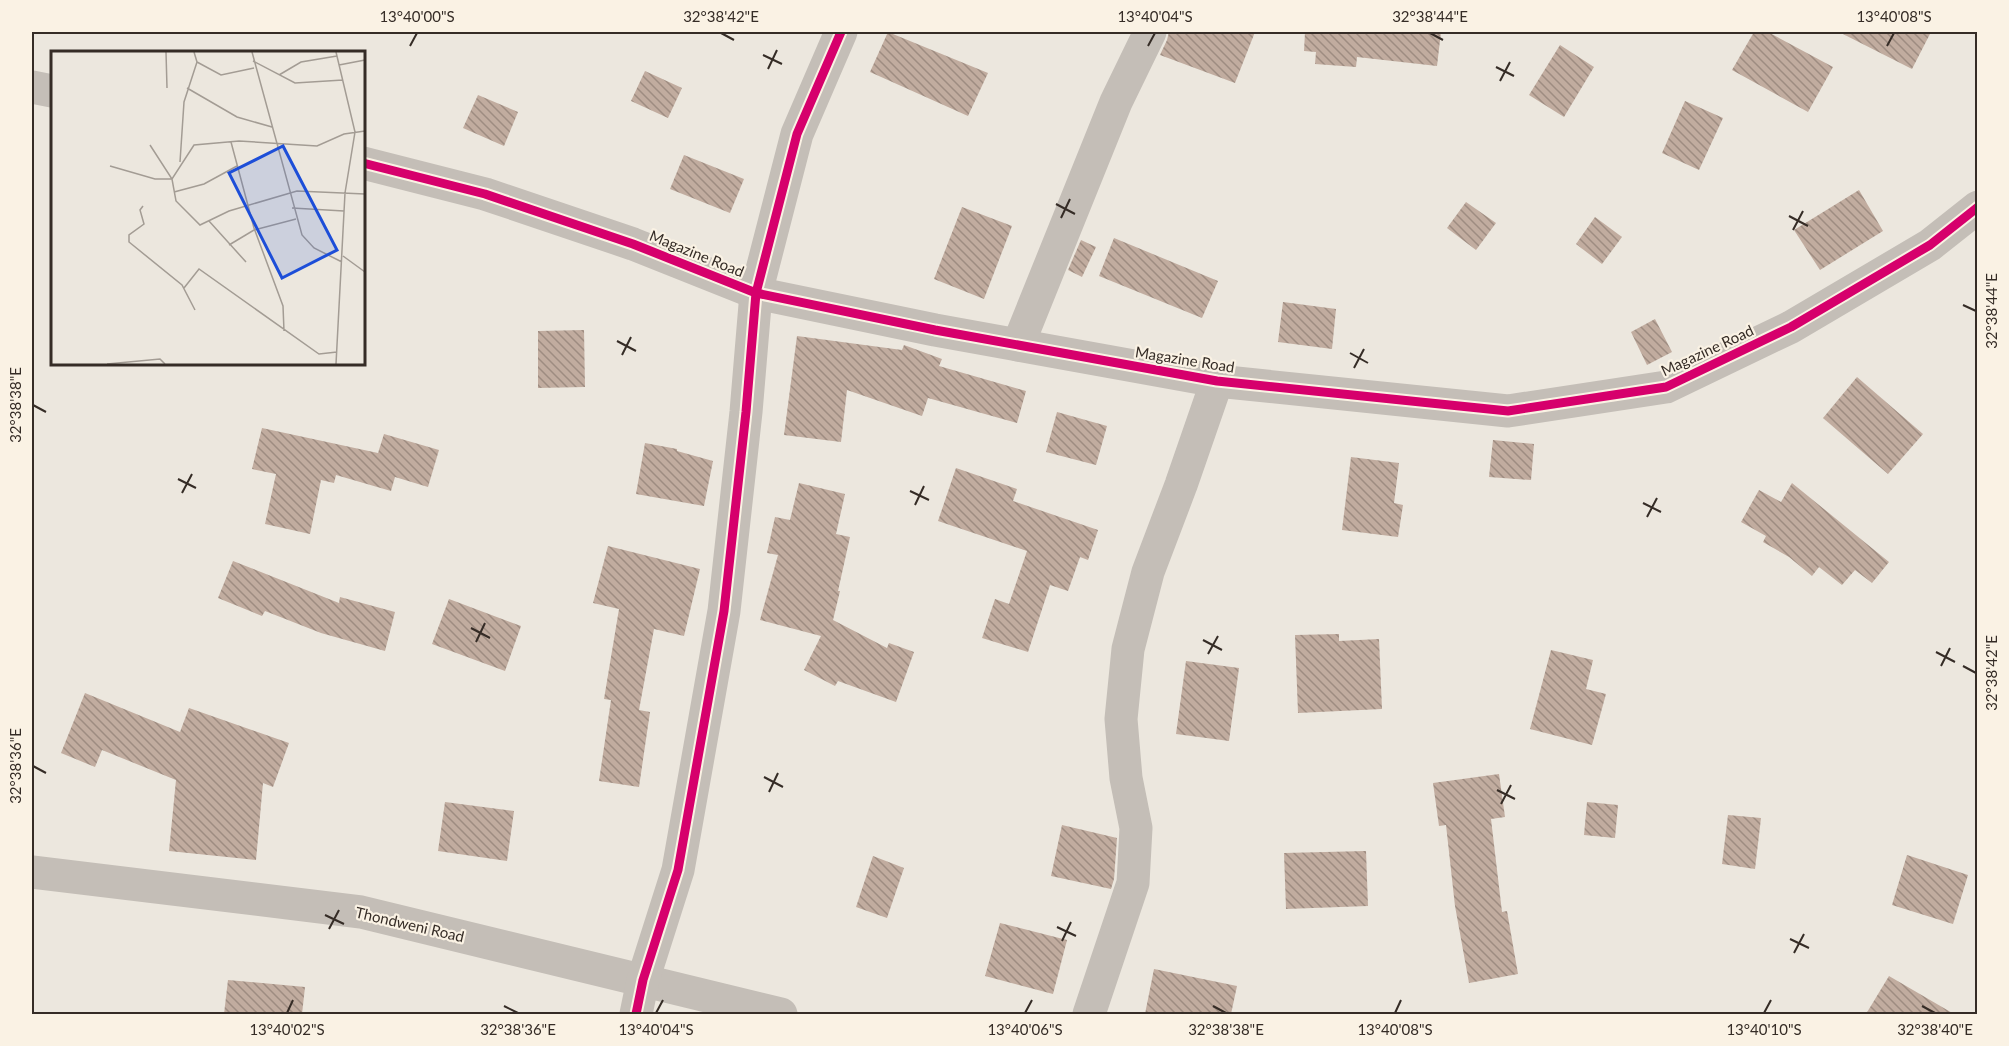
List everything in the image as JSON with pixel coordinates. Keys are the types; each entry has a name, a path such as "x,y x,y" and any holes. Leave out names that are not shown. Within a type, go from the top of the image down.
{"street":[{"path":"636,1014 643,980 678,870 724,611 746,412 756,293 797,134 841,32"},
{"path":"1018,345 1116,102 1150,32"},
{"path":"32,87 51,90"},
{"name":"Magazine Road","path":"364,163 485,194 633,244 756,293 1018,345 1217,381 1508,411 1666,387 1791,327 1930,245 1977,207"},
{"path":"1089,1014 1133,883 1136,828 1126,778 1121,720 1128,649 1148,572 1217,381"},
{"name":"Thondweni Road","path":"32,872 361,912 781,1014"}],"building":[{"path":"888,32 988,73 968,116 870,72"},
{"path":"1169,32 1255,32 1235,83 1160,55"},
{"path":"1305,32 1441,32 1437,66 1357,57 1356,67 1315,64 1316,52 1304,51"},
{"path":"1754,32 1768,32 1833,67 1808,112 1732,70"},
{"path":"1839,32 1931,32 1912,69"},
{"path":"1560,45 1594,67 1564,117 1529,95"},
{"path":"645,71 682,88 668,118 631,101"},
{"path":"478,95 518,112 504,146 463,128"},
{"path":"1685,101 1723,118 1699,170 1662,153"},
{"path":"684,155 744,179 730,213 670,189"},
{"path":"1859,190 1883,231 1820,270 1794,230"},
{"path":"1466,202 1496,223 1476,250 1447,228"},
{"path":"962,207 1012,226 984,299 934,279"},
{"path":"1595,217 1622,237 1602,264 1576,244"},
{"path":"1114,238 1218,281 1202,318 1099,276"},
{"path":"1081,240 1096,247 1082,277 1068,270"},
{"path":"1283,302 1336,309 1332,349 1278,342"},
{"path":"1655,319 1672,352 1647,365 1631,332"},
{"path":"584,330 585,387 538,388 538,331"},
{"path":"797,336 902,350 904,345 942,359 939,366 1026,391 1017,423 928,398 922,416 847,390 841,442 784,435"},
{"path":"1857,377 1923,434 1888,474 1823,418"},
{"path":"1057,412 1107,426 1096,465 1046,452"},
{"path":"262,428 378,453 384,434 439,450 428,487 395,477 391,491 336,475 334,483 321,480 310,534 265,524 276,474 252,469"},
{"path":"1493,440 1534,444 1531,480 1489,477"},
{"path":"645,443 677,449 677,451 713,461 704,506 636,494"},
{"path":"1351,457 1399,463 1394,503 1403,505 1398,537 1342,530"},
{"path":"956,468 1017,489 1013,501 1098,530 1088,560 1080,557 1068,591 1050,585 1028,652 982,638 995,599 1009,604 1027,551 938,521"},
{"path":"799,483 845,494 836,534 850,537 833,620 887,648 889,643 914,652 896,702 838,681 835,686 804,670 821,636 760,620 778,555 767,553 775,517 790,520"},
{"path":"1792,483 1889,562 1872,583 1855,570 1842,585 1819,567 1812,576 1789,557 1763,542 1766,536 1741,522 1759,490 1781,502"},
{"path":"608,546 700,569 684,636 654,629 639,710 650,712 639,787 599,781 611,700 604,699 619,609 593,603"},
{"path":"233,561 339,603 340,597 395,612 385,651 321,633 265,611 262,616 218,598"},
{"path":"449,599 521,626 505,671 432,644"},
{"path":"1339,634 1339,641 1379,639 1382,709 1298,713 1295,635"},
{"path":"1551,650 1593,660 1586,689 1606,694 1592,745 1530,729"},
{"path":"1186,661 1239,668 1229,741 1176,734"},
{"path":"85,693 180,732 189,708 289,743 273,787 263,783 256,860 169,851 176,780 102,750 95,767 61,753"},
{"path":"1499,774 1505,817 1491,819 1502,912 1507,911 1518,974 1469,983 1455,906 1446,825 1439,826 1433,783"},
{"path":"445,802 514,811 507,861 438,851"},
{"path":"1587,802 1618,805 1615,838 1584,835"},
{"path":"1728,815 1761,818 1755,869 1722,864"},
{"path":"1062,825 1117,838 1114,879 1111,889 1051,876"},
{"path":"1366,851 1368,906 1286,909 1284,853"},
{"path":"1907,855 1968,875 1953,924 1892,905"},
{"path":"873,856 904,868 887,918 856,907"},
{"path":"1000,923 1067,940 1053,994 985,976"},
{"path":"1154,969 1237,986 1231,1014 1145,1014"},
{"path":"1889,976 1954,1014 1866,1014"},
{"path":"228,980 305,987 302,1014 224,1014"}],"cycle path":[{"path":"636,1014 643,980 678,870 724,611 746,412 756,293 797,134 841,32"},
{"path":"364,163 485,194 633,244 756,293 935,330 1217,381 1508,411 1666,387 1791,327 1930,245 1978,207"}]}
